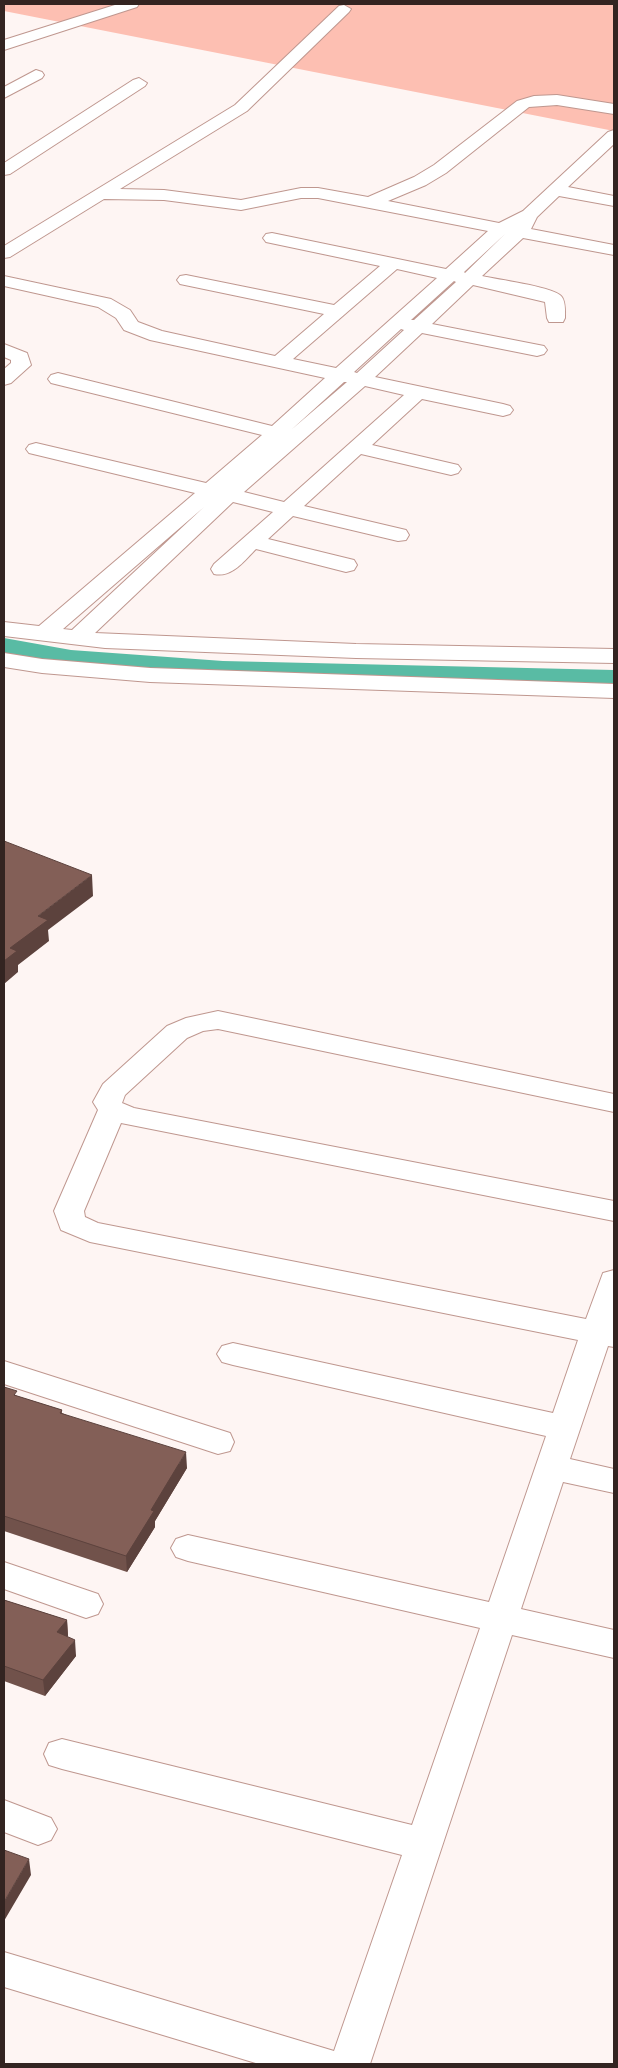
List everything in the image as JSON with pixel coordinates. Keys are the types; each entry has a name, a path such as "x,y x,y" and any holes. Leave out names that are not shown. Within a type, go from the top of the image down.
{"street":[{"path":"4,35 105,4"},
{"path":"4,45 132,4"},
{"path":"4,253 241,108 261,91 344,9"},
{"path":"4,93 36,75"},
{"path":"4,170 139,83"},
{"path":"369,203 420,181 440,169 523,104 536,100 552,99 614,109"},
{"path":"286,435 339,374 397,323 459,277 556,190 606,151 614,135"},
{"path":"556,190 614,201"},
{"path":"100,194 164,195 241,205 301,193 318,194 517,225 614,250"},
{"path":"272,238 541,294 554,299 556,318"},
{"path":"279,362 394,263"},
{"path":"44,634 219,494 286,435 362,379 417,327 459,277"},
{"path":"186,280 338,311"},
{"path":"4,281 104,303 123,314 131,326 157,336 504,410"},
{"path":"397,323 537,350"},
{"path":"4,350 20,357 21,364 4,379"},
{"path":"58,379 286,435"},
{"path":"222,569 418,392"},
{"path":"356,448 451,469"},
{"path":"36,449 398,535"},
{"path":"76,638 219,494"},
{"path":"253,542 346,565"},
{"path":"4,629 105,641 356,651 614,656"},
{"path":"4,660 42,666 150,676 614,691"},
{"path":"614,1103 218,1020 196,1024 177,1032 113,1090 107,1102 112,1110 129,1116 614,1211"},
{"path":"112,1110 68,1211 72,1223 90,1232 605,1335"},
{"path":"350,2064 564,1428 605,1335 614,1281"},
{"path":"233,1354 564,1428"},
{"path":"4,1372 218,1442"},
{"path":"551,1467 614,1481"},
{"path":"188,1548 614,1644"},
{"path":"4,1575 86,1604"},
{"path":"62,1754 423,1844"},
{"path":"4,1816 38,1829"},
{"path":"4,1970 320,2064"}],"shaded area":[{"path":"4,4 614,4 614,131 4,11"}],"building":[{"path":"4,841 92,875 38,916 48,920 10,948 17,951 4,961"},
{"path":"4,1387 17,1391 14,1395 62,1410 60,1413 186,1452 151,1510 154,1511 126,1556 4,1516"},
{"path":"4,1600 67,1620 57,1632 75,1640 43,1680 4,1666"},
{"path":"4,1850 29,1859 4,1902"}],"waterway":[{"path":"4,646 71,658 223,669 614,678"}]}
